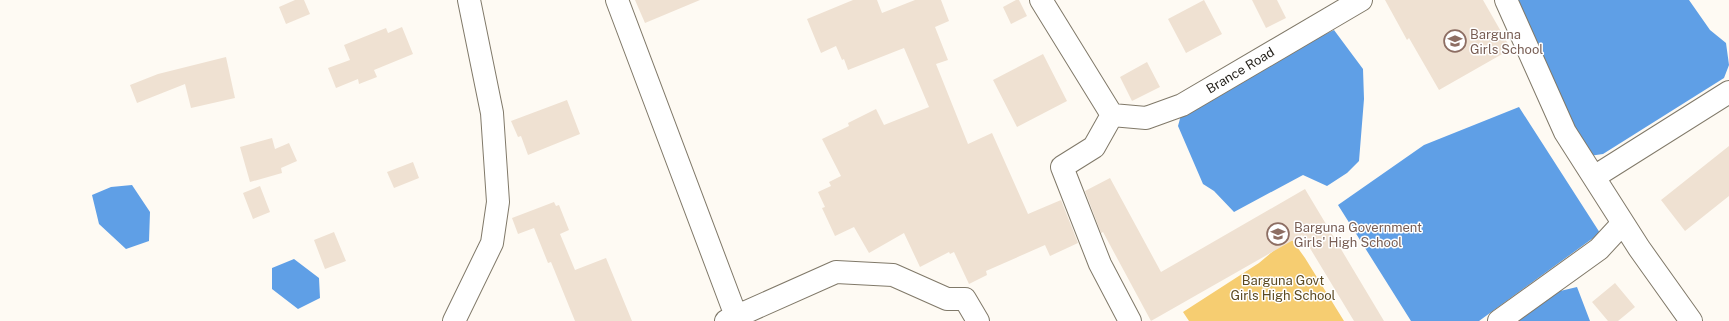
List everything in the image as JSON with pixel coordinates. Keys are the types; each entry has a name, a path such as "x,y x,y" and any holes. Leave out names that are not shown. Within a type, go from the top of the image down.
{"street":[{"path":"454,321 492,243 498,202 492,113 469,0"},
{"path":"617,0 731,319 836,272 893,275 947,299 965,299 978,321"},
{"path":"1041,0 1112,115 1094,147 1062,167 1100,264 1130,321"},
{"name":"Brance Road","path":"1112,115 1146,118 1182,105 1361,0"},
{"path":"1506,0 1565,132 1623,222 1691,321"},
{"path":"1594,177 1729,92"},
{"path":"1498,321 1599,249 1623,222"}],"green space":[{"name":"Barguna Govt Girls High School","path":"1290,237 1305,258 1344,321 1189,321 1183,312 1259,263"}],"water":[{"path":"1512,0 1689,0 1710,30 1726,43 1729,65 1724,78 1603,154 1589,156"},
{"path":"1334,30 1363,69 1364,99 1359,161 1347,173 1327,186 1303,175 1234,212 1214,191 1203,184 1178,126 1181,115 1265,63"},
{"path":"1519,107 1600,233 1479,321 1411,321 1338,205 1424,145"},
{"path":"132,185 150,212 149,241 126,249 99,224 92,195 111,187"},
{"path":"294,259 319,278 320,298 298,309 272,289 272,268"},
{"path":"1577,287 1590,321 1518,321 1556,292"}],"building":[{"path":"295,0 304,0 310,14 286,24 279,7"},
{"path":"635,0 700,0 645,23"},
{"path":"853,0 877,0 882,13 915,0 941,0 949,21 935,27 948,60 936,64 968,144 992,133 1028,214 1061,200 1078,243 1050,256 1045,245 986,271 987,275 969,284 954,252 950,254 949,252 920,267 904,233 869,253 854,227 835,236 822,208 825,207 818,192 831,186 829,182 841,176 822,139 849,126 848,123 876,109 884,125 929,107 904,48 848,70 844,59 842,60 836,46 821,53 807,19"},
{"path":"1016,0 1019,0 1027,16 1011,24 1003,7"},
{"path":"1204,0 1222,34 1186,53 1168,19"},
{"path":"1252,0 1277,0 1286,18 1266,28"},
{"path":"1385,0 1483,0 1511,49 1439,90 1409,38 1407,40"},
{"path":"402,27 413,54 374,70 377,77 359,84 358,79 336,88 328,68 350,60 344,45 386,28 388,33"},
{"path":"1043,54 1067,101 1017,127 993,80"},
{"path":"226,57 235,98 191,108 185,84 137,103 130,85 158,74"},
{"path":"1147,62 1160,87 1132,101 1120,77"},
{"path":"567,100 580,134 528,155 521,136 518,137 511,121"},
{"path":"272,138 275,149 289,143 297,161 281,168 282,173 250,182 240,147"},
{"path":"1729,146 1729,196 1685,231 1661,200"},
{"path":"413,162 419,178 394,188 387,172"},
{"path":"1110,178 1161,272 1305,189 1384,321 1354,321 1302,235 1151,321 1103,232 1101,233 1085,191"},
{"path":"260,186 270,212 253,219 243,193"},
{"path":"554,202 556,206 559,205 569,230 560,234 575,270 606,258 632,321 575,321 551,262 548,263 534,228 518,234 512,218"},
{"path":"334,232 346,261 325,269 314,240"},
{"path":"1615,283 1635,307 1618,321 1608,321 1592,302"}],"place":[{"name":"Barguna Girls School","path":"1455,41"},
{"name":"Barguna Government Girls' High School","path":"1278,234"}]}
